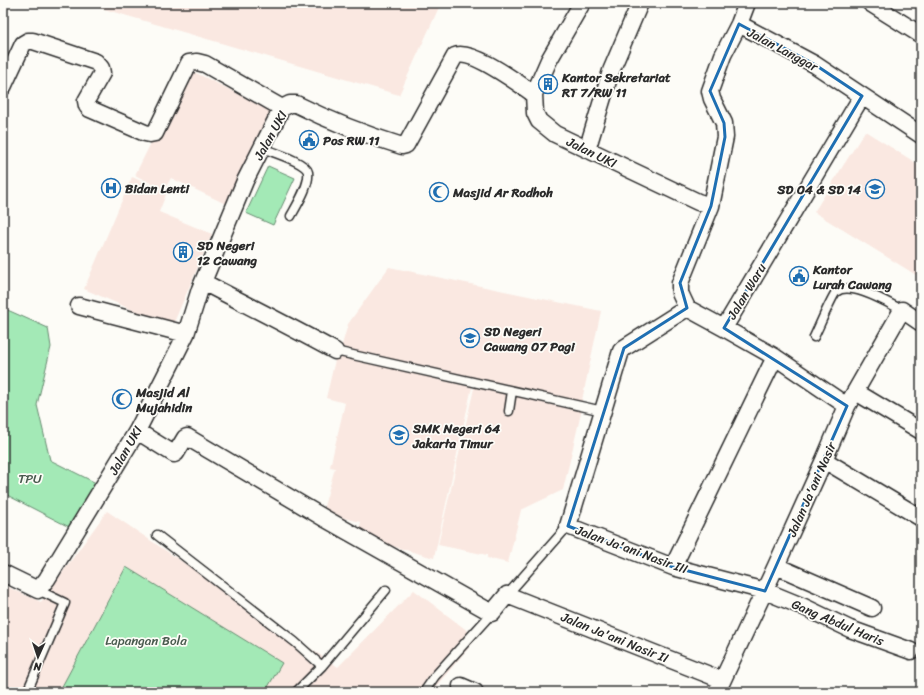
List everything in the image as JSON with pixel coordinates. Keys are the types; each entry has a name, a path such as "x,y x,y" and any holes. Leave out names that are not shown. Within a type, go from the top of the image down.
{"street":[{"path":"534,94 549,60 582,3"},
{"path":"587,150 611,70 640,3"},
{"path":"738,24 747,3"},
{"path":"870,3 921,35"},
{"name":"Jalan Langgar","path":"687,308 680,293 680,283 712,206 726,137 724,123 712,99 710,91 723,55 738,24 814,64 921,134"},
{"path":"3,87 23,44 28,41 33,41 96,62 101,68 102,73 86,101 87,106 90,109 145,133 154,133 189,63 197,62 205,64 282,108"},
{"name":"Jalan UKI","path":"38,590 47,579 137,431 186,334 203,282 245,181 282,108 290,104 296,104 342,125 402,146 406,145 455,56 462,54 471,56 505,74 534,94 535,114 538,121 555,134 698,202 712,206"},
{"name":"Jalan Waru","path":"687,308 724,328 862,96"},
{"path":"203,282 335,351"},
{"path":"79,306 186,334"},
{"path":"568,526 621,351 687,308"},
{"path":"902,310 921,323"},
{"name":"Jalan Ja'ani Nasir","path":"720,686 765,591 847,406 902,310"},
{"path":"724,328 775,357 847,406"},
{"path":"673,567 775,357"},
{"path":"856,392 921,432"},
{"path":"137,431 174,454 187,437 324,518 492,613 508,595"},
{"path":"824,460 921,518"},
{"name":"Jalan Ja'ani Nasir III","path":"568,526 673,567 765,591"},
{"path":"776,566 872,608"},
{"path":"3,573 38,590"},
{"name":"Gang Abdul Haris","path":"765,591 804,607 850,630 911,651"},
{"name":"Jalan Ja'ani Nasir II","path":"508,595 720,686"}],"lane":[{"path":"262,148 300,163 308,172 306,187 291,216"},
{"path":"814,336 836,293 845,288 857,290 902,310"},
{"path":"335,351 603,411"},
{"path":"509,411 512,391"},
{"path":"508,595 568,526"},
{"path":"157,535 295,642 322,666"},
{"path":"27,692 65,603 38,590"},
{"path":"296,692 322,666 386,590"},
{"path":"424,692 435,676 492,613"}],"highlighted area":[{"path":"739,24 814,64 862,96 724,328 847,406 765,591 673,567 568,526 624,348 687,308 680,283 711,206 725,137 724,123 710,91"}],"shaded area":[{"path":"83,3 441,3 399,95"},
{"path":"188,69 277,113 230,206 171,178 164,190 135,175"},
{"name":"SD 04 & SD 14","path":"865,131 921,166 921,278 814,212"},
{"path":"132,177 167,192 159,212 212,234 172,327 84,289"},
{"name":"SD Negeri Cawang 07 Pagi","path":"389,267 601,311 581,405 340,352 348,324"},
{"name":"SMK Negeri 64 Jakarta Timur","path":"336,356 472,387 434,558 357,536 361,522 322,513 335,468 330,467 345,403 326,398"},
{"name":"SMK Negeri 64 Jakarta Timur","path":"475,384 582,409 563,490 521,510 508,563 487,558 487,555 438,545"},
{"path":"107,511 338,667 414,590 477,638 431,692 3,692 3,585 41,602"}],"green space":[{"path":"268,166 295,178 273,225 246,213"},
{"name":"TPU","path":"3,308 48,328 51,347 37,405 50,460 102,486 75,530 3,493"},
{"name":"Lapangan Bola","path":"126,567 282,663 265,692 59,692"}],"place":[{"name":"Kantor Sekretariat RT 7/RW 11","path":"548,84"},
{"name":"Pos RW 11","path":"309,140"},
{"name":"Bidan Lenti","path":"111,188"},
{"name":"SD 04 & SD 14","path":"875,189"},
{"name":"Masjid Ar Rodhoh","path":"439,192"},
{"name":"SD Negeri 12 Cawang","path":"183,252"},
{"name":"Kantor Lurah Cawang","path":"799,276"},
{"name":"SD Negeri Cawang 07 Pagi","path":"470,338"},
{"name":"Masjid Al Mujahidin","path":"122,399"},
{"name":"SMK Negeri 64 Jakarta Timur","path":"399,435"}]}
